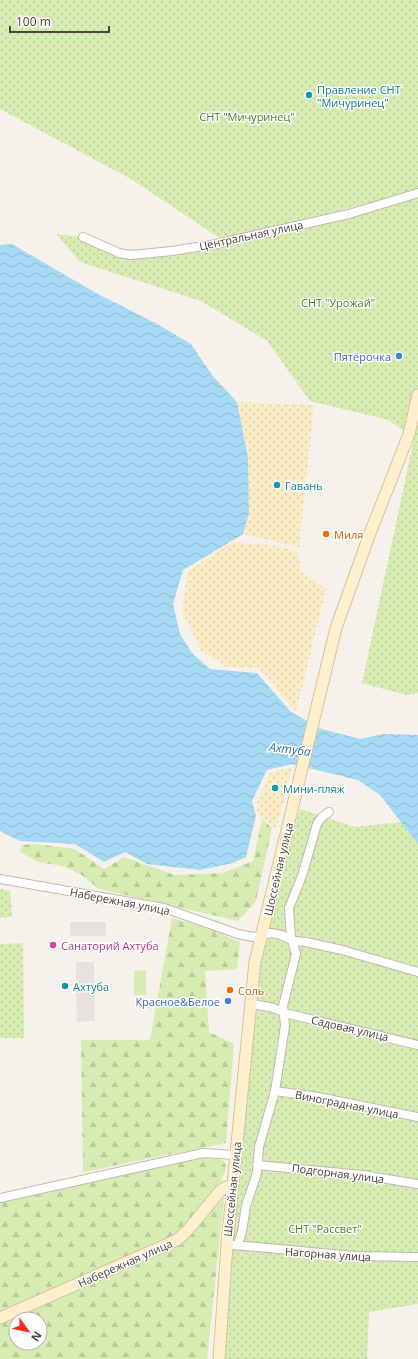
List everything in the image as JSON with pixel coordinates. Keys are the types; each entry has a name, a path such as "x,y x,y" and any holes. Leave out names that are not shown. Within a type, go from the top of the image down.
{"street":[{"name":"Центральная улица","path":"84,237 119,253 131,254 172,251 216,244 349,214 418,193"},
{"name":"Шоссейная улица","path":"219,1359 232,1244 232,1187 254,967 321,686 340,614 409,434 418,395"},
{"path":"232,1244 242,1232 246,1206 257,1165 259,1147 275,1091 285,1026 282,1011 296,954 292,939 289,908 302,876 317,824 328,812"},
{"name":"Набережная улица","path":"0,879 164,908 238,934 253,937 271,933 292,939"},
{"path":"292,939 342,950 418,972"},
{"name":"Садовая улица","path":"250,1004 270,1007 418,1045"},
{"name":"Виноградная улица","path":"275,1091 318,1097 418,1117"},
{"path":"0,1198 203,1153 236,1155"},
{"name":"Подгорная улица","path":"257,1165 363,1175 418,1184"},
{"name":"Набережная улица","path":"0,1318 177,1240 188,1230 220,1191 226,1187 232,1187"},
{"name":"Нагорная улица","path":"232,1244 248,1248 355,1256 418,1257"}],"green space":[{"name":"СНТ \"Мичуринец\"","path":"0,0 418,0 418,190 224,241 131,179 0,109"},
{"name":"СНТ \"Урожай\"","path":"418,198 418,693 406,695 362,683 414,439 389,420 310,401 267,341 201,301 80,262 56,234 84,237 119,254 223,245 351,218"},
{"name":"СНТ \"Рассвет\"","path":"300,809 355,827 401,822 418,844 418,1304 369,1312 367,1359 221,1359 257,964 275,894"},
{"path":"262,819 272,828 256,901 238,921 99,889 82,875 63,866 38,862 20,852 22,845 35,844 75,849 104,869 124,857 175,875 223,873 253,861"},
{"path":"0,889 10,891 12,917 0,918"},
{"path":"172,918 210,929 240,942 237,969 205,971 209,1032 234,1044 226,1143 83,1172 81,1040 150,1040"},
{"path":"23,943 24,1038 0,1038 0,944"},
{"path":"146,970 146,995 134,995 134,971"},
{"path":"212,1156 224,1161 226,1167 225,1173 207,1201 180,1233 0,1313 0,1201"},
{"path":"218,1198 224,1198 207,1359 0,1359 0,1324 8,1320 8,1351 48,1351 48,1311 29,1311 180,1243"}],"sand":[{"name":"Гавань","path":"237,402 314,405 299,547 243,534 249,513 248,458"},
{"path":"232,542 279,546 298,552 301,571 326,589 296,712 270,680 257,668 227,667 201,651 182,612 188,571"},
{"name":"Мини-пляж","path":"292,768 276,829 258,814 257,804 270,772"}],"shaded area":[{"path":"70,922 106,922 106,936 70,936"},
{"path":"76,962 94,962 95,1021 77,1022"}],"water":[{"name":"Ахтуба","path":"12,244 96,293 159,325 191,344 212,375 237,402 248,458 249,513 243,534 183,570 173,604 180,634 192,653 210,669 257,673 291,712 322,729 360,739 383,734 418,735 418,844 380,795 358,780 292,764 267,770 252,801 256,816 246,857 233,863 200,870 147,864 125,852 104,862 75,844 20,841 0,831 0,245"}],"place":[{"name":"Правление СНТ \"Мичуринец\"","path":"309,95"},
{"name":"Пятёрочка","path":"399,356"},
{"name":"Гавань","path":"277,485"},
{"name":"Миля","path":"326,534"},
{"name":"Мини-пляж","path":"275,788"},
{"name":"Санаторий Ахтуба","path":"53,945"},
{"name":"Ахтуба","path":"65,986"},
{"name":"Соль","path":"230,990"},
{"name":"Красное&Белое","path":"228,1001"}]}
